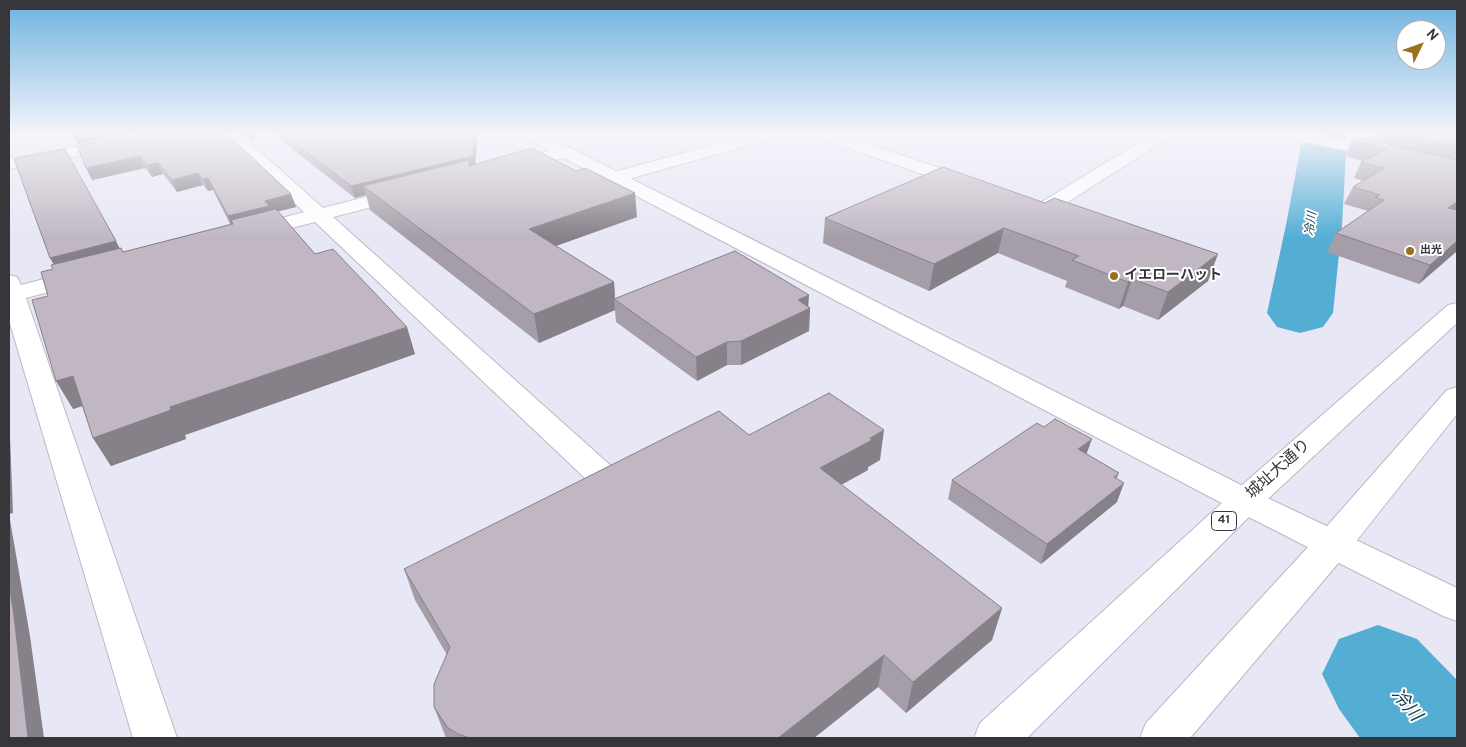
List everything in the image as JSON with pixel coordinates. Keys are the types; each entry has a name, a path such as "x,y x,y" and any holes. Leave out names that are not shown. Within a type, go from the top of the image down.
{"main road":[{"path":"268,169 599,473"},
{"path":"496,170 500,169"},
{"path":"599,169 1245,501 1457,605"},
{"path":"616,177 645,169"},
{"path":"923,169 987,191"},
{"path":"1005,197 1042,210 1108,169"},
{"path":"232,237 421,189"},
{"path":"98,272 10,290 155,738"},
{"name":"城址大通り","path":"996,738 1245,501 1457,310"},
{"path":"1162,738 1333,544 1457,396"}],"building":[{"path":"18,169 76,169 116,241 50,258"},
{"path":"163,169 264,169 291,194 265,201 269,206 228,216 208,178 203,179 198,173 172,180"},
{"path":"329,169 421,169 351,186"},
{"path":"433,169 572,169 576,171 587,169 635,193 529,229 614,282 534,314 363,186"},
{"path":"939,169 948,169 1045,203 1054,198 1218,254 1168,292 1132,279 1128,282 1072,260 1079,256 1004,228 934,264 825,218"},
{"path":"1383,169 1457,169 1457,202 1448,208 1457,210 1457,241 1430,265 1336,233 1384,200 1375,197 1380,195 1353,187"},
{"path":"276,209 315,254 333,249 407,327 170,407 171,410 93,438 73,376 56,381 32,300 48,296 41,272 53,269 51,265 121,248 123,252 233,224 231,220"},
{"path":"735,251 809,295 798,300 810,308 741,341 727,342 696,357 614,299"},
{"path":"829,393 884,430 870,438 872,440 820,468 1002,608 913,682 884,655 778,738 470,738 458,734 447,727 434,707 434,684 450,647 404,569 719,411 749,435"},
{"path":"1055,419 1092,439 1078,449 1119,473 1114,477 1124,483 1047,544 952,480 1037,423 1044,427"},
{"path":"9,583 14,616 28,738 9,738"}],"waterway":[{"name":"冷川","path":"1300,313 1321,169"},
{"name":"冷川","path":"1378,674 1432,738"}],"place":[{"name":"出光","path":"1410,251"},
{"name":"イエローハット","path":"1114,276"}]}
